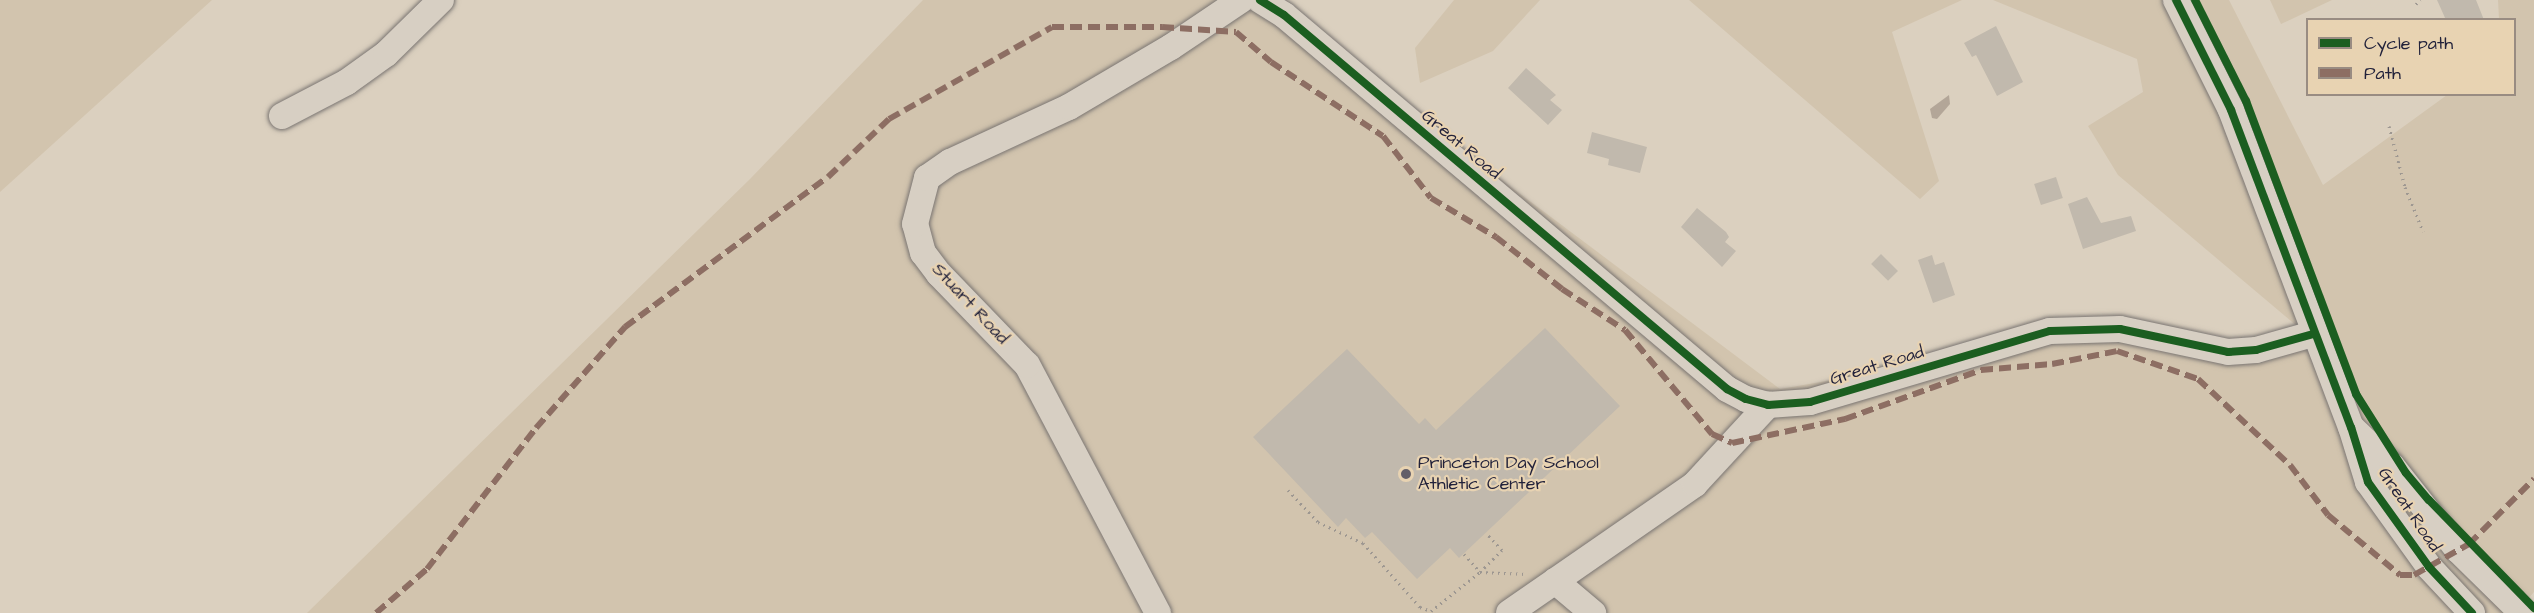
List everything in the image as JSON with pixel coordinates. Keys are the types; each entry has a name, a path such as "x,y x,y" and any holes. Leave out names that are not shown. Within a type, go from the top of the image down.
{"street":[{"path":"282,116 347,82 412,31 441,0"},
{"name":"Stuart Road","path":"1158,613 1027,365 939,274 924,253 915,224 927,178 950,162 1070,107 1171,47 1241,0"},
{"name":"Great Road","path":"1260,0 1284,15 1727,389 1768,405 1810,402 2050,330 2120,329 2228,351 2256,350 2313,334 2351,427 2368,482 2429,567 2472,613"},
{"path":"2176,0 2231,110 2313,334"},
{"path":"1509,613 1695,483 1768,405"},
{"name":"Great Road","path":"2351,427 2392,466 2458,550 2522,613"},
{"path":"1555,581 1593,613"}],"path":[{"path":"2416,4 2420,0"},
{"path":"2389,126 2405,187 2423,231"},
{"path":"1288,490 1318,522 1363,543 1420,607 1431,611 1480,572 1502,550 1486,533"},
{"path":"1464,554 1480,572 1540,575 1555,581"}],"shaded area":[{"path":"0,0 212,0 0,192"},
{"path":"923,0 1262,0 1780,389 2100,334 2317,343 2118,175 2088,126 2143,92 2137,59 1993,0 2229,0 2323,185 2446,96 2516,96 2516,18 2499,18 2498,0 2534,0 2534,592 2515,613 307,613 750,179"},
{"path":"1454,0 1540,0 1493,51 1420,83 1415,48"},
{"path":"1689,0 1962,0 1892,32 1939,181 1920,199"},
{"path":"2270,0 2332,0 2281,24"},
{"path":"1949,95 1950,104 1937,119 1932,118 1930,109"}],"building":[{"path":"2437,0 2476,0 2483,18 2445,18"},
{"path":"1996,26 2023,82 1997,96 1976,55 1972,57 1964,43"},
{"path":"1526,68 1556,95 1550,100 1562,110 1548,125 1508,88"},
{"path":"1592,132 1647,147 1640,173 1608,165 1609,159 1587,153"},
{"path":"2056,177 2063,198 2041,205 2034,184"},
{"path":"2087,197 2101,223 2131,216 2136,231 2083,249 2068,204"},
{"path":"1697,208 1726,232 1729,237 1725,242 1736,251 1722,267 1681,227"},
{"path":"1881,254 1898,271 1888,281 1871,264"},
{"path":"1932,255 1935,265 1944,262 1955,295 1933,303 1918,260"},
{"path":"1545,328 1620,406 1459,558 1450,548 1417,579 1372,532 1365,538 1346,518 1338,527 1253,437 1347,349 1419,424 1425,418 1436,430"}],"marked path":[{"path":"376,613 427,569 536,428 625,327 828,177 889,119 1052,27 1162,27 1236,32 1271,62 1383,136 1431,198 1496,237 1562,289 1625,330 1712,434 1732,443 1845,419 1981,370 2052,364 2117,351 2198,379 2290,465 2328,515 2400,575 2414,575 2469,544 2534,479"}],"cycle path":[{"path":"1260,0 1284,15 1727,389 1746,399 1768,405 1810,402 2050,331 2120,329 2228,352 2256,350 2313,334"},
{"path":"2176,0 2231,110 2351,427 2368,482 2429,567 2472,613"},
{"path":"2195,0 2246,101 2356,394 2406,473 2429,500 2534,608"}],"place":[{"name":"Princeton Day School Athletic Center","path":"1406,474"}]}
